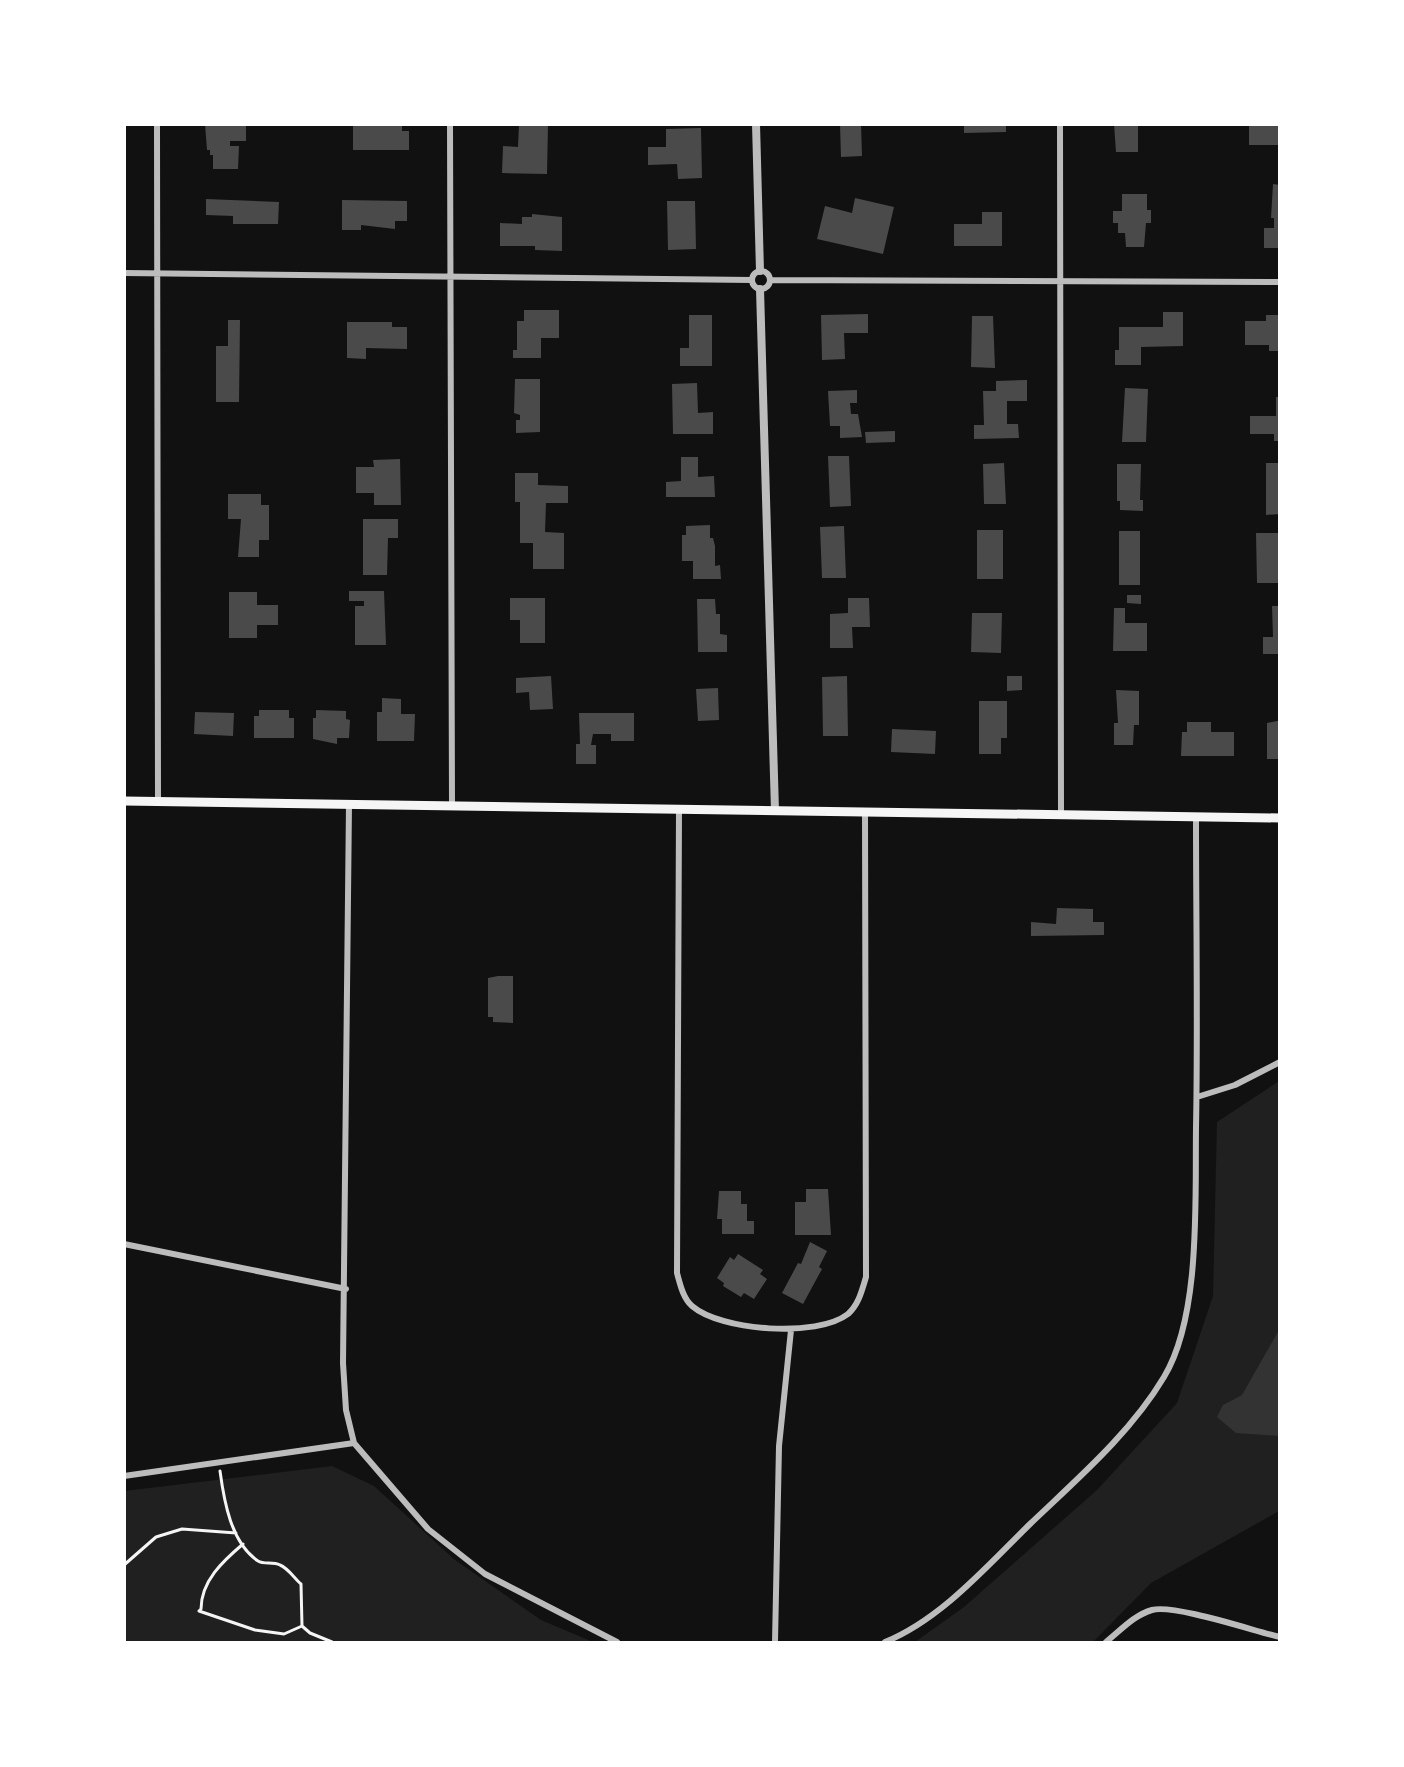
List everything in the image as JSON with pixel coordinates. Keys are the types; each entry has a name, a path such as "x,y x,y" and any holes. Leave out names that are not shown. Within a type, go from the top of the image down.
{"main road":[{"path":"124,801 1280,818"}],"street":[{"path":"157,124 158,802"},
{"path":"450,124 452,805"},
{"path":"756,124 760,271"},
{"path":"1060,124 1061,814"},
{"path":"752,280 760,271"},
{"path":"760,271 766,273 770,280"},
{"path":"124,273 752,280"},
{"path":"752,280 760,289"},
{"path":"770,280 1280,282"},
{"path":"760,289 767,286 770,280"},
{"path":"760,289 775,811"},
{"path":"349,804 345,1398 354,1443 428,1529 485,1574 617,1642"},
{"path":"679,809 677,1273 691,1305 719,1320 791,1329 827,1324 848,1314 860,1299 866,1277 865,813"},
{"path":"885,1642 941,1606 981,1572 1102,1455 1141,1410 1165,1376 1181,1333 1189,1293 1194,1248 1197,1097 1196,818"},
{"path":"1197,1097 1235,1085 1280,1062"},
{"path":"124,1244 346,1289"},
{"path":"775,1642 779,1446 791,1329"},
{"path":"124,1476 354,1443"},
{"path":"1106,1642 1130,1622 1153,1610 1172,1610 1280,1637"}],"path":[{"path":"219,1464 227,1509 236,1533 250,1555 260,1563 280,1564 301,1584 302,1626 310,1633 332,1642"},
{"path":"124,1565 156,1537 182,1529 236,1533"},
{"path":"243,1544 218,1565 201,1595 201,1610 199,1611 255,1630 284,1634 302,1626"}],"shaded area":[{"path":"1279,1081 1279,1511 1151,1583 1093,1642 915,1642 964,1607 1097,1490 1177,1403 1213,1296 1217,1122"},
{"path":"1279,1330 1279,1436 1236,1433 1217,1417 1223,1405 1242,1395"},
{"path":"332,1466 374,1486 455,1560 541,1620 593,1642 125,1642 124,1491"}],"building":[{"path":"205,124 246,124 246,141 230,141 230,146 239,146 238,169 213,169 213,155 210,155 210,150 207,150"},
{"path":"353,124 402,124 402,131 409,131 409,150 353,150"},
{"path":"519,124 548,124 547,174 502,173 503,146 518,147"},
{"path":"840,124 861,124 862,156 841,157"},
{"path":"964,124 1006,124 1006,132 964,133"},
{"path":"1114,124 1138,124 1138,152 1116,152"},
{"path":"1249,124 1280,124 1280,145 1249,145"},
{"path":"701,128 702,178 678,179 677,164 648,165 648,147 666,147 666,129"},
{"path":"1273,184 1280,185 1280,248 1264,248 1264,228 1274,228 1274,218 1271,218"},
{"path":"1122,194 1147,194 1147,210 1151,210 1151,223 1146,223 1144,247 1126,247 1125,233 1118,233 1118,223 1113,223 1113,211 1122,211"},
{"path":"855,198 894,207 883,254 817,239 825,206 852,213"},
{"path":"206,199 279,202 278,224 233,224 233,216 206,215"},
{"path":"342,200 407,201 407,221 395,221 395,229 361,225 361,230 342,230"},
{"path":"667,201 695,201 696,249 668,250"},
{"path":"982,212 1002,212 1002,246 954,246 954,224 982,224"},
{"path":"532,214 562,217 562,251 535,250 535,246 500,246 500,223 522,224 522,217 532,217"},
{"path":"524,310 559,310 559,338 541,338 541,358 513,358 513,350 517,350 517,321 524,321"},
{"path":"1163,312 1183,312 1183,346 1141,347 1141,365 1115,365 1115,350 1119,350 1119,327 1163,327"},
{"path":"868,314 868,333 844,333 845,359 822,360 821,315"},
{"path":"689,315 712,315 712,366 680,366 680,348 689,348"},
{"path":"1266,315 1280,315 1280,351 1269,351 1269,345 1245,345 1245,321 1266,321"},
{"path":"972,316 993,316 995,368 971,367"},
{"path":"228,320 240,320 239,402 216,402 216,346 228,346"},
{"path":"347,322 392,322 392,327 407,327 407,349 366,348 366,359 347,358"},
{"path":"515,379 540,379 540,432 516,433 516,420 520,420 520,415 514,413"},
{"path":"1027,380 1027,401 1007,401 1007,424 1018,424 1019,438 974,439 974,425 984,425 983,391 996,391 996,381"},
{"path":"697,383 698,413 713,412 713,434 673,434 672,384"},
{"path":"1125,388 1148,389 1146,442 1122,442"},
{"path":"857,390 857,403 850,403 851,414 858,414 862,437 840,438 840,426 830,426 828,391"},
{"path":"1276,397 1280,397 1280,441 1274,441 1274,434 1250,434 1250,416 1276,416"},
{"path":"895,431 895,442 866,443 865,432"},
{"path":"828,456 849,456 851,506 830,507"},
{"path":"681,457 698,457 698,477 714,476 715,497 666,497 666,482 681,481"},
{"path":"400,459 401,505 374,505 374,493 356,493 356,467 374,467 373,460"},
{"path":"1004,463 1006,504 984,504 983,464"},
{"path":"1266,463 1280,463 1280,514 1266,515"},
{"path":"1117,464 1141,464 1140,500 1143,500 1143,511 1120,510 1120,501 1117,501"},
{"path":"515,473 538,473 538,485 568,486 568,503 546,503 545,532 564,533 564,569 533,569 533,543 520,543 520,502 515,502"},
{"path":"228,494 261,494 261,505 269,505 269,540 259,540 259,557 238,557 241,519 228,519"},
{"path":"363,519 398,519 398,538 388,538 387,575 363,575"},
{"path":"710,525 710,538 713,538 715,546 715,566 720,565 721,579 693,579 693,561 682,561 682,535 686,535 686,526"},
{"path":"844,526 846,578 822,578 820,527"},
{"path":"977,530 1003,530 1003,579 977,579"},
{"path":"1119,531 1140,531 1140,585 1119,585"},
{"path":"1256,533 1280,533 1280,583 1257,583"},
{"path":"349,591 384,591 386,645 355,645 355,606 364,606 364,601 349,601"},
{"path":"229,592 257,592 257,605 278,605 278,625 257,625 257,638 229,638"},
{"path":"1127,595 1141,595 1141,604 1127,603"},
{"path":"510,598 545,598 545,643 520,643 520,620 510,620"},
{"path":"848,598 869,598 870,627 852,627 853,648 830,648 830,614 848,613"},
{"path":"697,599 715,599 716,614 720,614 720,634 727,635 727,652 698,652"},
{"path":"1272,606 1280,606 1280,654 1263,654 1263,637 1273,637"},
{"path":"1114,608 1125,608 1125,623 1147,623 1147,651 1113,651"},
{"path":"972,613 1002,613 1001,653 971,652"},
{"path":"551,676 553,709 530,710 529,692 516,693 516,678"},
{"path":"847,676 848,736 823,736 822,677"},
{"path":"1007,676 1022,676 1022,690 1007,691"},
{"path":"718,688 719,720 698,721 696,689"},
{"path":"1116,690 1139,691 1139,725 1134,725 1133,745 1114,745 1114,723 1118,723"},
{"path":"382,698 401,699 401,714 415,714 414,741 377,741 377,712 382,712"},
{"path":"979,701 1007,701 1007,738 1001,738 1001,754 979,754"},
{"path":"259,710 289,710 289,718 294,718 294,738 254,738 254,716 259,716"},
{"path":"316,710 346,711 346,719 350,720 349,738 337,738 337,744 313,739 313,718 316,718"},
{"path":"195,712 234,713 233,736 194,734"},
{"path":"579,713 634,713 634,741 611,741 611,734 593,734 591,745 596,745 596,764 576,764 576,744 580,744"},
{"path":"1280,721 1280,759 1267,759 1267,723"},
{"path":"1187,722 1211,722 1211,732 1234,732 1234,756 1181,756 1182,732 1187,732"},
{"path":"892,729 936,731 935,754 891,752"},
{"path":"1057,908 1093,909 1093,922 1104,922 1104,935 1031,936 1031,922 1056,924"},
{"path":"513,976 513,1023 493,1022 493,1017 488,1017 488,978"},
{"path":"806,1189 828,1189 831,1235 795,1235 795,1202 806,1202"},
{"path":"719,1191 741,1191 741,1204 747,1204 747,1221 754,1221 754,1234 722,1234 722,1219 717,1219"},
{"path":"810,1242 827,1251 819,1267 822,1269 803,1304 782,1293 798,1263 801,1264"},
{"path":"738,1254 763,1270 760,1274 767,1279 754,1299 744,1293 741,1297 723,1286 724,1283 717,1278 730,1257 734,1260"}]}
